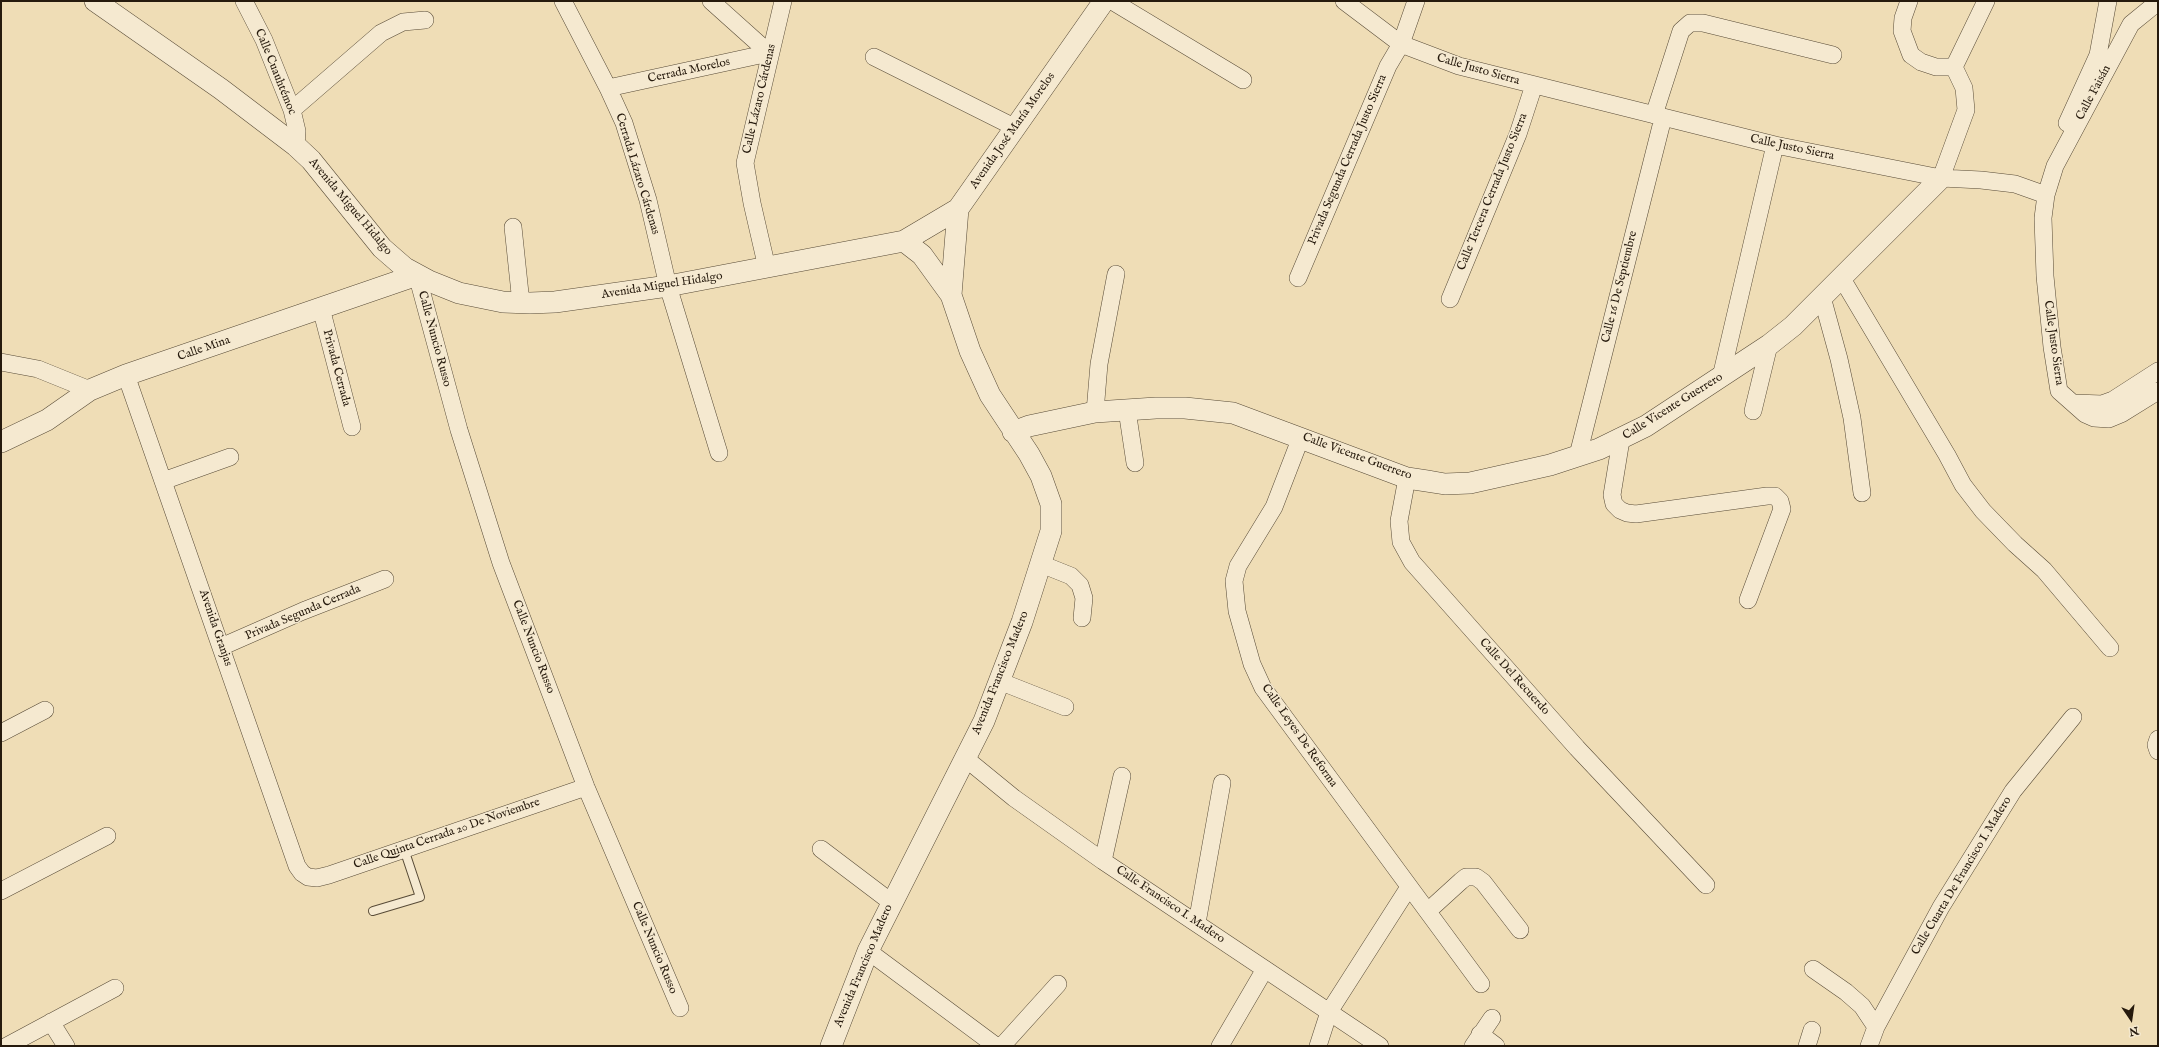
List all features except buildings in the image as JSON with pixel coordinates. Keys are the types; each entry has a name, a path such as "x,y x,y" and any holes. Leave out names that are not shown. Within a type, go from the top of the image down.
{"street":[{"name":"Avenida Miguel Hidalgo","path":"95,1 221,89 296,146 311,160 382,248 391,257 417,275 459,293 521,303 555,302 668,286 904,242"},
{"name":"Calle Cuauhtémoc","path":"244,1 264,40 292,110 297,131 296,146"},
{"name":"Cerrada Lázaro Cárdenas","path":"563,1 608,88 624,123 646,193 668,286"},
{"path":"712,1 769,53"},
{"name":"Calle Lázaro Cárdenas","path":"767,268 752,203 745,163 769,53 783,1"},
{"name":"Avenida José María Morelos","path":"904,242 958,209 1104,1"},
{"path":"1112,1 1243,80"},
{"name":"Calle Justo Sierra","path":"1344,1 1401,44 1459,66 1775,145 1941,178 1981,180 2015,184 2046,195 2043,218 2045,276 2055,369 2060,391 2067,399 2075,403 2085,414 2094,418 2110,419 2121,414 2158,391"},
{"name":"Privada Segunda Cerrada Justo Sierra","path":"1298,278 1388,66 1401,44 1416,1"},
{"path":"1909,1 1903,18 1902,32 1911,55 1921,62 1936,67 1954,67"},
{"path":"1954,67 1986,1"},
{"path":"2054,166 2070,113 2098,55 2108,1"},
{"name":"Calle Faisán","path":"2046,195 2054,166 2131,24 2158,2"},
{"path":"292,110 382,33 403,22 425,20"},
{"name":"Calle 16 De Septiembre","path":"1578,455 1658,116 1681,31 1690,23 1703,23 1832,55"},
{"name":"Cerrada Morelos","path":"608,88 769,53"},
{"path":"874,56 1016,128"},
{"path":"1941,178 1966,110 1964,88 1954,67"},
{"name":"Calle Tercera Cerrada Justo Sierra","path":"1450,299 1515,141 1534,85"},
{"path":"1721,377 1775,145"},
{"name":"Calle Vicente Guerrero","path":"1014,432 1029,426 1095,412 1185,408 1218,411 1240,416 1301,437 1407,478 1445,484 1470,483 1521,473 1621,440 1646,426 1769,345 1793,326 1841,276 1941,178"},
{"name":"Avenida Francisco Madero","path":"951,295 958,209"},
{"path":"513,227 521,303"},
{"name":"Avenida Francisco Madero","path":"831,1046 868,951 891,902 984,721 1042,564 1051,531 1051,504 1041,476 990,395 970,351 951,295 922,255 904,242"},
{"path":"1095,412 1100,364 1116,274"},
{"name":"Calle Mina","path":"1,442 47,420 90,390 126,375 417,275"},
{"name":"Calle Nuncio Russo","path":"417,275 459,430 489,526 586,787 680,1008"},
{"path":"1841,276 1947,455 1962,485 2015,544 2044,570 2110,648"},
{"path":"668,286 719,453"},
{"path":"1822,297 1839,359 1850,411 1862,493"},
{"name":"Privada Cerrada","path":"321,308 352,428"},
{"path":"1753,411 1769,345"},
{"path":"1,362 38,369 90,390"},
{"path":"2075,403 2102,404 2113,400 2124,395 2158,371"},
{"name":"Avenida Granjas","path":"126,375 297,866 308,877"},
{"path":"1128,410 1135,463"},
{"name":"Calle Leyes De Reforma","path":"1301,437 1274,507 1238,566 1234,581 1237,611 1252,664 1263,688 1481,984"},
{"path":"1621,440 1612,495 1614,504 1620,510 1627,513 1636,514 1766,496 1775,496 1780,501 1782,509 1748,600"},
{"path":"163,481 230,457"},
{"name":"Calle Del Recuerdo","path":"1407,478 1399,521 1401,542 1412,562 1577,748 1706,885"},
{"path":"1042,564 1071,576 1080,585 1084,598 1082,618"},
{"name":"Privada Segunda Cerrada","path":"221,647 303,610 385,579"},
{"path":"999,681 1065,707"},
{"path":"1,733 45,710"},
{"name":"Calle Cuarta De Francisco I. Madero","path":"1869,1046 1876,1027 1941,907 2013,791 2073,716"},
{"path":"2158,739 2156,745 2158,751"},
{"name":"Calle Francisco I. Madero","path":"966,758 1014,798 1103,861 1380,1046"},
{"path":"1103,861 1122,776"},
{"path":"1197,923 1222,783"},
{"name":"Calle Quinta Cerrada 20 De Noviembre","path":"308,877 329,875 586,787"},
{"path":"1,891 107,836"},
{"path":"821,849 891,902"},
{"path":"1428,911 1466,877 1476,877 1483,882 1520,930"},
{"path":"1318,1046 1329,1012 1409,887"},
{"path":"868,951 996,1046"},
{"path":"1220,1046 1265,969"},
{"path":"1813,969 1846,992 1862,1006 1876,1027"},
{"path":"1002,1046 1058,984"},
{"path":"7,1046 115,988"},
{"path":"1492,1018 1476,1040 1496,1046"},
{"path":"51,1022 66,1046"}],"lane":[{"path":"373,911 420,897 404,849"}]}
